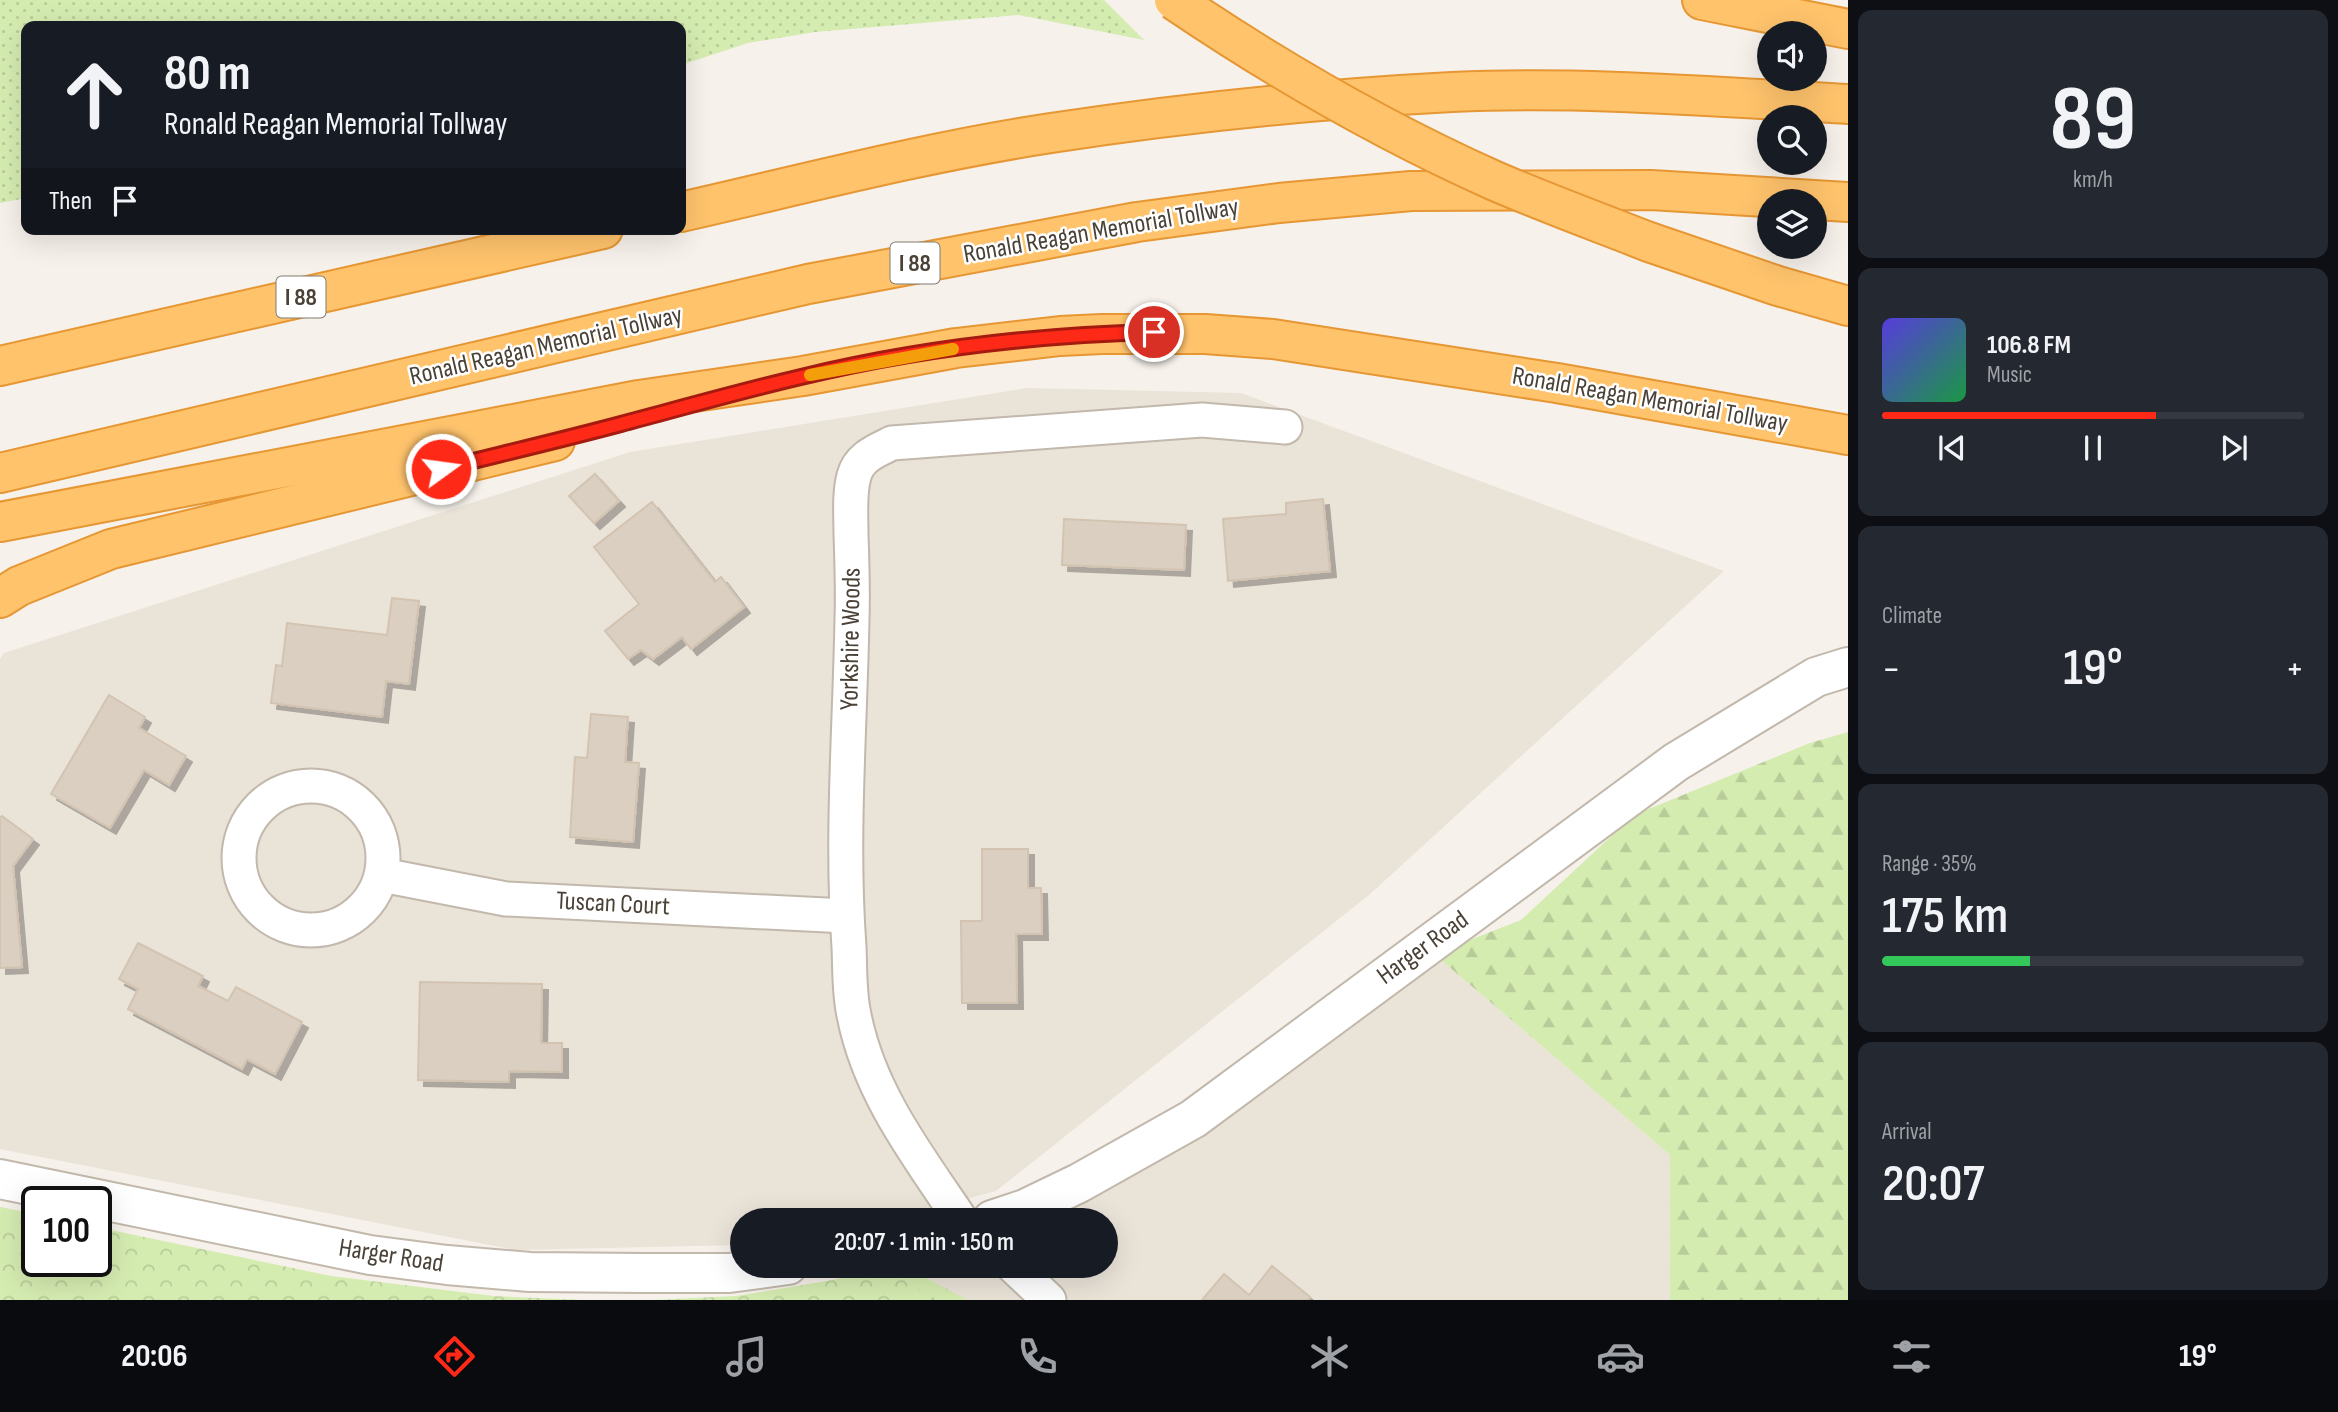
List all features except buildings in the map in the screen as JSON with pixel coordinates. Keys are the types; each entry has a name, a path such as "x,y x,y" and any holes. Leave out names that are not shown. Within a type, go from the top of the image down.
{"highway":[{"path":"1174,0 1298,79 1423,147 1495,180 1649,242 1766,282 1848,306"},
{"path":"1702,0 1848,29"},
{"path":"686,211 963,149 1051,133 1247,108 1467,92 1589,92 1848,104"},
{"name":"Ronald Reagan Memorial Tollway","path":"0,473 808,284 1137,222 1279,202 1411,191 1651,190 1848,202"},
{"name":"I 88","path":"0,366 577,235"},
{"name":"Ronald Reagan Memorial Tollway","path":"0,522 639,400 803,376 956,348 1048,337 1141,333 1273,339 1432,363 1848,435"},
{"path":"0,598 19,586 111,549 586,433 803,376"}],"street":[{"name":"Yorkshire Woods","path":"953,1208 902,1132 866,1060 853,1014 845,861 851,705 853,477 859,464 870,453 892,443 1202,420 1285,427"},
{"name":"Harger Road","path":"1027,1208 1079,1183 1193,1119 1676,762 1816,677 1848,667"},
{"path":"316,786 340,792 361,806 376,825 383,850 382,875 373,896 358,913 339,925 317,930 294,928 274,919 256,904 244,885 239,863 241,840 251,817 268,799 291,788 316,786"},
{"name":"Tuscan Court","path":"382,875 506,899 846,916"},
{"name":"Harger Road","path":"0,1179 370,1255 447,1265 530,1272 730,1273"},
{"path":"1026,1278 1049,1300"}],"shaded area":[{"path":"1027,388 1241,393 1724,571 1369,895 996,1191 932,1208 730,1208 730,1245 515,1250 0,1149 0,659 4,653 630,452"},
{"path":"1434,954 1670,1155 1670,1300 908,1300 929,1278 1118,1278 1118,1208 1074,1208 1146,1165"}],"green space":[{"path":"0,0 1104,0 1144,40 1019,15 815,32 748,43 686,63 686,21 21,21 21,199 0,203"},
{"path":"1848,732 1848,1300 1670,1300 1670,1155 1434,954 1521,920 1634,815 1810,743"},
{"path":"0,1207 21,1211 21,1277 112,1277 112,1230 331,1276 493,1296 584,1300 0,1300"},
{"path":"926,1278 968,1300 724,1300 833,1280"},
{"path":"929,1278 908,1300 654,1300 736,1296 833,1280"}],"slow traffic":[{"path":"810,375 953,349"}],"route":[{"path":"441,469 803,376 956,348 1011,341 1154,332"}]}
